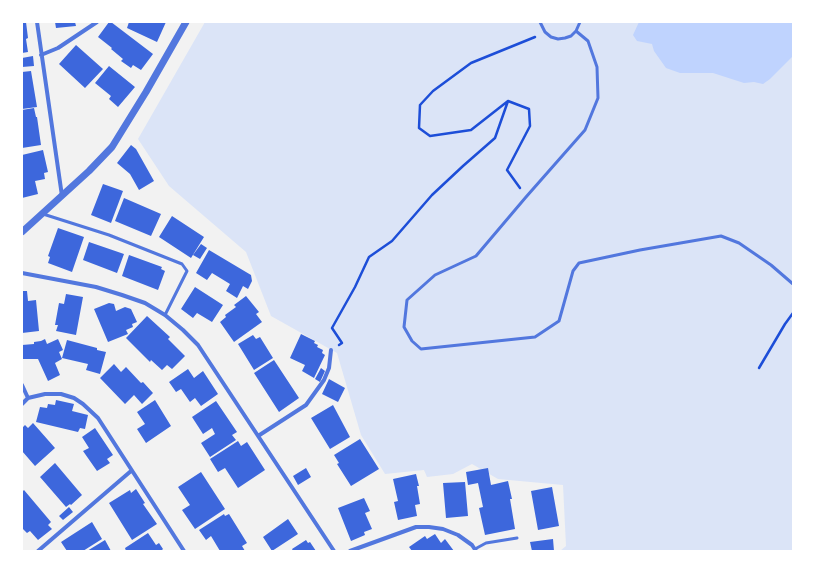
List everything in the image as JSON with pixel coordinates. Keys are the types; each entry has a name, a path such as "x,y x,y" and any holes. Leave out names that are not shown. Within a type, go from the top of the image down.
{"street":[{"path":"36,22 62,197"},
{"path":"41,56 58,48 97,22"},
{"path":"22,232 62,197 112,146 146,92 186,22"},
{"path":"22,273 96,287 145,303 165,315 183,330 198,345 334,551"},
{"path":"258,436 306,406 329,368 331,350"},
{"path":"22,385 28,398"},
{"path":"22,404 28,398 45,394 61,394 74,398 83,404 98,418 184,551"},
{"path":"40,550 131,471"},
{"path":"350,551 416,527 443,529 458,535 472,545 476,550"}],"lane":[{"path":"540,22 545,32 551,37 558,39 571,36 576,31 580,22"},
{"path":"576,31 588,41 597,67 598,98 585,130 476,256 435,275 407,300 404,327 412,341 421,349 535,337 559,321 573,271 579,263 721,236 738,243 771,265 793,284"},
{"path":"43,214 109,235 182,264 187,272 165,315"},
{"path":"476,550 486,544 517,538"}],"path":[{"path":"508,101 471,130 430,136 419,128 420,105 433,91 471,63 545,32"},
{"path":"508,101 529,109 530,126 507,170 526,197"},
{"path":"332,328 369,257 392,241 432,195 495,138 508,101"},
{"path":"759,368 793,313"}],"shaded area":[{"path":"205,22 793,22 793,551 560,551 566,546 563,485 498,479 472,464 453,474 427,477 424,470 385,474 361,435 337,353 271,316 246,252 169,186 138,139"}],"water":[{"path":"639,22 793,22 793,56 763,84 754,82 744,83 713,73 680,73 666,68 654,51 652,44 637,41 633,35"}],"building":[{"path":"22,22 26,22 28,52 22,53"},
{"path":"55,22 75,22 76,26 56,28"},
{"path":"109,22 153,54 141,70 133,65 131,68 121,61 123,59 98,37"},
{"path":"129,22 166,22 157,42 127,28"},
{"path":"76,45 103,69 85,88 59,64"},
{"path":"33,56 34,66 22,67 22,58"},
{"path":"109,66 135,87 118,107 109,99 111,96 95,83"},
{"path":"31,71 37,107 22,109 22,72"},
{"path":"34,108 37,117 41,145 22,148 22,110"},
{"path":"131,145 136,149 154,181 139,190 130,174 117,163"},
{"path":"43,150 48,172 44,173 45,179 35,181 38,194 22,198 22,155"},
{"path":"103,184 123,191 111,223 91,215"},
{"path":"124,198 161,214 151,236 115,221"},
{"path":"172,216 204,237 191,258 159,237"},
{"path":"58,228 84,237 72,272 48,263 50,257 48,256"},
{"path":"89,242 124,254 117,273 83,260"},
{"path":"201,244 207,248 200,259 193,255"},
{"path":"209,250 251,275 252,281 248,289 243,286 237,298 226,291 230,284 212,273 207,280 196,273"},
{"path":"129,255 162,267 161,269 165,271 158,290 122,276"},
{"path":"195,287 223,305 212,322 197,313 193,318 181,309"},
{"path":"22,291 27,291 28,301 36,300 39,331 22,333"},
{"path":"66,294 83,297 76,335 56,331 58,325 55,325 59,303 64,304"},
{"path":"246,296 259,312 256,314 262,322 234,342 220,322 226,317 225,315 236,307 234,305"},
{"path":"109,303 114,304 116,311 125,307 131,309 137,322 132,324 133,327 126,330 128,334 108,342 94,309"},
{"path":"147,316 170,337 168,339 185,356 172,369 167,365 162,370 151,360 150,362 126,338"},
{"path":"301,334 315,341 314,343 318,345 317,347 323,350 322,353 325,355 314,378 302,371 305,365 290,358"},
{"path":"253,335 256,339 260,337 273,358 254,370 238,344"},
{"path":"45,339 47,344 58,339 63,350 59,352 62,359 55,363 60,375 48,381 38,359 22,359 22,345 34,344 34,342"},
{"path":"67,340 106,352 100,374 86,370 88,364 62,358"},
{"path":"274,360 299,398 279,412 254,373"},
{"path":"114,364 121,372 126,367 153,393 142,404 134,395 125,404 100,378"},
{"path":"321,368 325,371 320,382 315,379"},
{"path":"188,369 194,378 203,371 218,394 201,406 195,398 190,402 181,389 176,392 169,382"},
{"path":"329,379 345,388 338,402 322,394"},
{"path":"56,400 74,404 72,411 88,415 85,429 80,428 78,432 36,422 40,407 47,408 48,404 55,405"},
{"path":"155,400 171,426 146,443 137,429 145,424 137,412"},
{"path":"216,401 237,432 232,435 236,440 210,457 201,443 215,434 212,428 203,434 192,417"},
{"path":"333,405 350,437 330,449 311,418"},
{"path":"33,423 55,448 35,466 22,451 22,428 25,425 28,428"},
{"path":"95,428 113,455 107,459 110,463 97,471 83,451 89,448 82,437"},
{"path":"360,439 379,469 351,486 337,464 339,463 334,455"},
{"path":"238,441 241,446 247,442 265,470 238,488 225,468 218,472 210,459"},
{"path":"55,463 82,495 71,505 70,504 66,507 40,477"},
{"path":"306,468 311,477 298,485 293,476"},
{"path":"488,468 491,485 508,481 512,499 510,499 515,529 485,535 479,508 483,507 478,483 468,485 466,472"},
{"path":"201,472 225,509 195,529 182,510 190,505 178,487"},
{"path":"416,474 419,486 417,486 420,504 415,505 417,516 398,520 394,502 398,501 393,479"},
{"path":"465,482 468,516 446,518 443,483"},
{"path":"552,487 559,526 538,530 531,491"},
{"path":"136,489 145,503 143,504 157,524 132,540 109,503 130,490 131,493"},
{"path":"24,490 51,522 48,525 52,529 38,540 30,531 27,533 22,528 22,492"},
{"path":"364,498 370,511 365,513 372,529 364,532 365,535 351,541 338,508"},
{"path":"69,507 73,512 63,520 59,516"},
{"path":"224,514 225,516 229,514 247,543 242,546 245,551 220,551 211,536 206,540 199,530"},
{"path":"288,519 298,534 272,551 263,537"},
{"path":"92,522 102,539 83,551 67,551 61,542"},
{"path":"148,533 156,545 159,543 163,549 161,551 126,551 125,548"},
{"path":"435,534 441,543 445,539 454,551 412,551 409,547 425,536 427,539"},
{"path":"553,539 554,551 532,551 530,542"},
{"path":"105,540 111,551 87,551"},
{"path":"306,540 308,543 310,542 316,551 293,551 292,549"}]}
